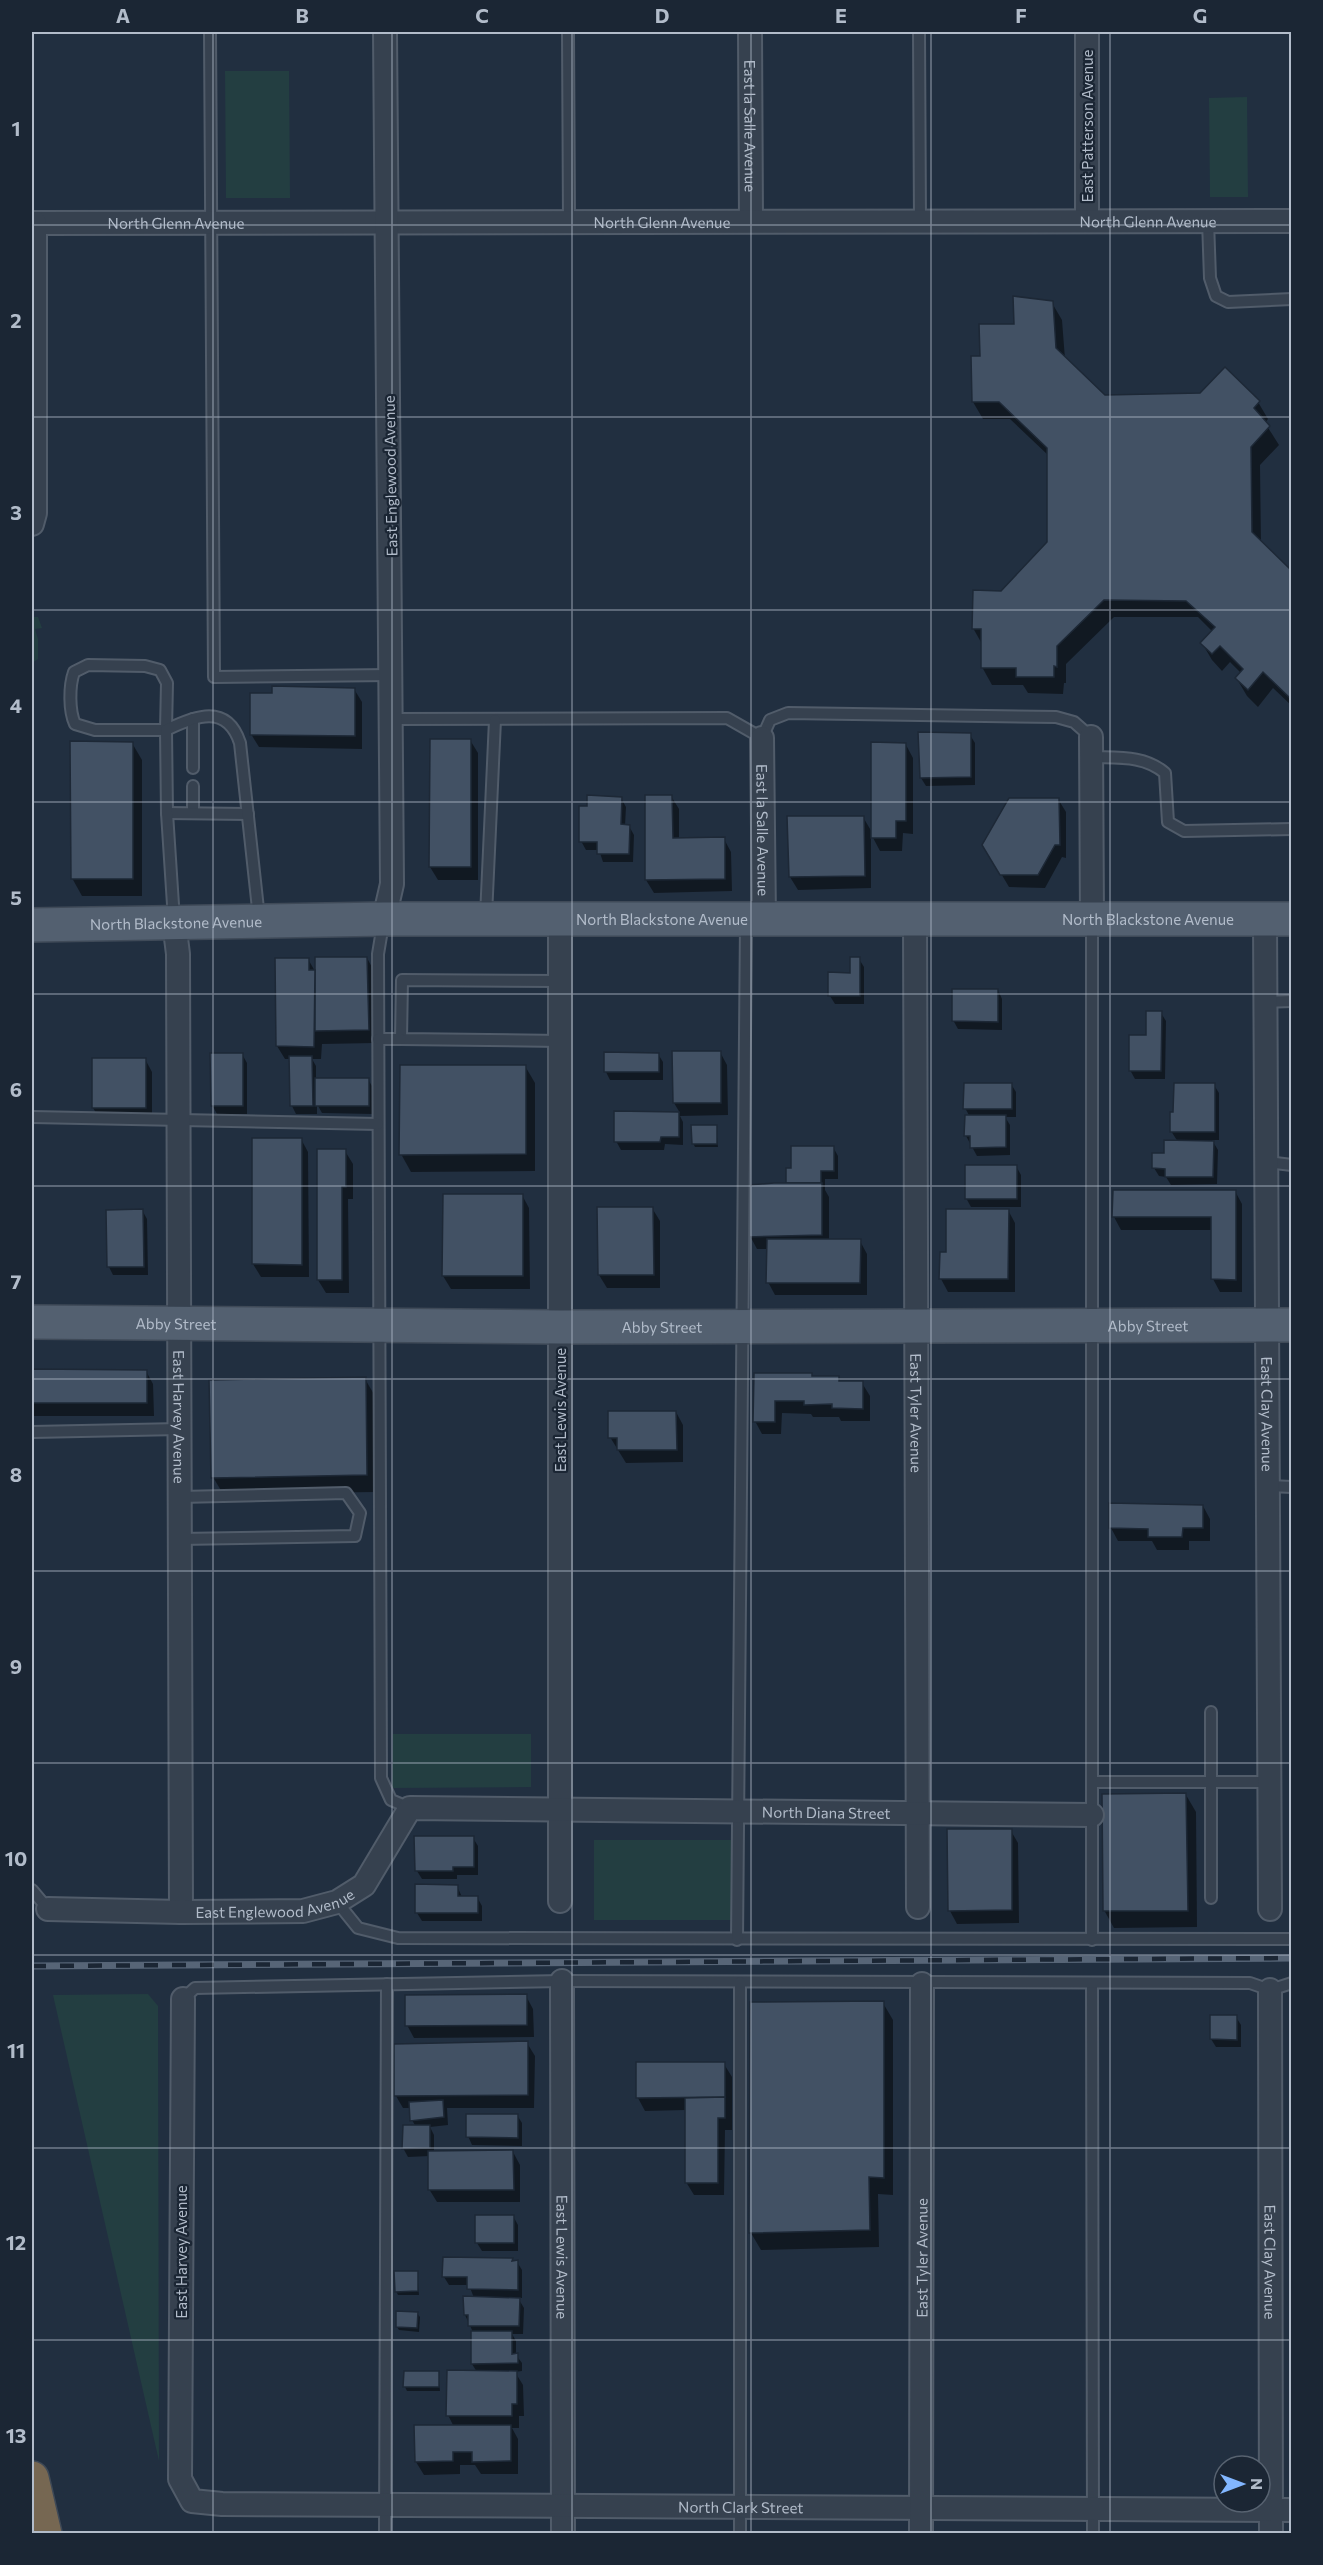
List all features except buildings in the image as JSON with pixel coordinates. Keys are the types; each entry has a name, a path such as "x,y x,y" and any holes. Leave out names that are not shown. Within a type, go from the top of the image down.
{"highway":[{"path":"32,2478 45,2534"}],"main road":[{"name":"North Blackstone Avenue","path":"32,925 384,919 1278,919"},
{"name":"Abby Street","path":"32,1322 560,1327 1279,1325"}],"street":[{"name":"East Englewood Avenue","path":"384,919 392,884 386,32"},
{"name":"East la Salle Avenue","path":"750,32 751,221"},
{"name":"East Patterson Avenue","path":"1087,32 1087,221"},
{"name":"North Glenn Avenue","path":"33,223 1292,221"},
{"path":"32,524 35,513 33,223"},
{"name":"East la Salle Avenue","path":"755,919 762,738"},
{"path":"1091,747 1092,920"},
{"name":"East Lewis Avenue","path":"560,919 560,1901"},
{"name":"East Tyler Avenue","path":"915,919 918,1907"},
{"name":"East Clay Avenue","path":"1270,1909 1268,1486 1279,1325 1267,1162 1265,1002 1278,919"},
{"name":"East Harvey Avenue","path":"174,922 178,954 181,1912"},
{"name":"East Englewood Avenue","path":"48,1909 181,1912 303,1911 337,1902 364,1885 410,1808"},
{"path":"410,1808 561,1809"},
{"name":"North Diana Street","path":"561,1809 738,1813 1092,1815"},
{"name":"East Lewis Avenue","path":"562,1981 563,2534"},
{"name":"East Tyler Avenue","path":"921,2534 922,1984"},
{"name":"East Clay Avenue","path":"1271,2534 1281,2510 1281,1987"},
{"name":"East Harvey Avenue","path":"183,1999 180,2479 192,2501"},
{"name":"North Clark Street","path":"192,2501 385,2505 1281,2510"}],"lane":[{"path":"210,32 214,676 392,675"},
{"path":"568,32 569,223"},
{"path":"919,32 920,223"},
{"path":"1208,220 1210,279 1216,296 1228,302 1292,299"},
{"path":"174,922 167,813 166,730 167,683 160,670 145,666 88,665 74,672 71,680 72,718 75,724 95,730 166,730 193,719 209,716 224,718 236,729 240,742 259,921"},
{"path":"392,719 727,718 762,738 770,720 788,713 1056,717 1074,722 1091,747 1153,762 1165,773 1168,822 1184,831 1292,829"},
{"path":"193,719 193,768"},
{"path":"485,919 495,720"},
{"path":"193,786 193,813"},
{"path":"167,813 248,814"},
{"path":"384,919 378,954 381,1778 391,1800 410,1808"},
{"path":"737,1940 741,1326 755,919"},
{"path":"1092,920 1092,1940"},
{"path":"401,1039 402,980 560,981"},
{"path":"1265,1002 1292,1001"},
{"path":"378,1039 560,1041"},
{"path":"32,1117 179,1122 378,1124"},
{"path":"1267,1162 1292,1165"},
{"path":"32,1432 180,1429"},
{"path":"1268,1486 1292,1487"},
{"path":"180,1497 346,1493 360,1513 355,1536 180,1539"},
{"path":"1211,1712 1211,1898"},
{"path":"1092,1782 1269,1782"},
{"path":"32,1890 48,1909"},
{"path":"337,1902 358,1928 398,1938 1292,1939"},
{"path":"183,1999 195,1988 562,1981 922,1984 1250,1983 1281,1987"},
{"path":"740,1982 740,2534"},
{"path":"1092,1983 1093,2534"},
{"path":"385,2534 387,1984"}],"green space":[{"path":"225,71 289,71 290,198 226,198"},
{"path":"1247,97 1248,197 1210,197 1209,98"},
{"path":"32,617 38,617 42,628 35,629 38,639 38,659 32,663"},
{"path":"393,1734 531,1734 531,1787 392,1788"},
{"path":"594,1840 740,1840 740,1920 594,1920"},
{"path":"148,1994 158,2006 159,2461 53,1995"}],"railway":[{"path":"32,1966 1292,1958"}]}
